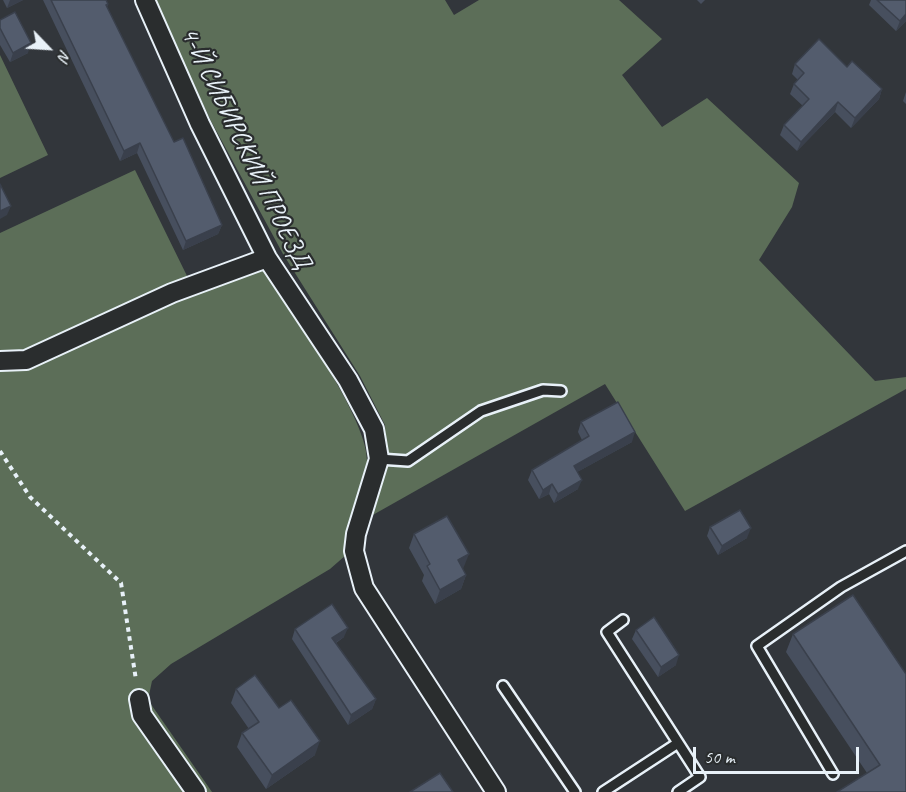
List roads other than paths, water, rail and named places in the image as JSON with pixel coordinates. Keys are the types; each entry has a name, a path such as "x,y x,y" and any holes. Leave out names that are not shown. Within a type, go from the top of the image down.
{"street":[{"name":"4-Й СИБИРСКИЙ ПРОЕЗД","path":"145,0 200,124 267,258 348,380 374,429 379,459 356,534 354,551 364,588 496,792"},
{"path":"0,361 26,360 172,293 267,258"},
{"path":"139,699 142,715 196,792"}],"lane":[{"path":"379,459 408,460 480,411 543,390 561,392"},
{"path":"833,774 757,646 841,587 906,551"},
{"path":"623,620 607,632 700,777 678,792"},
{"path":"503,686 575,792"},
{"path":"603,792 678,743"}]}
